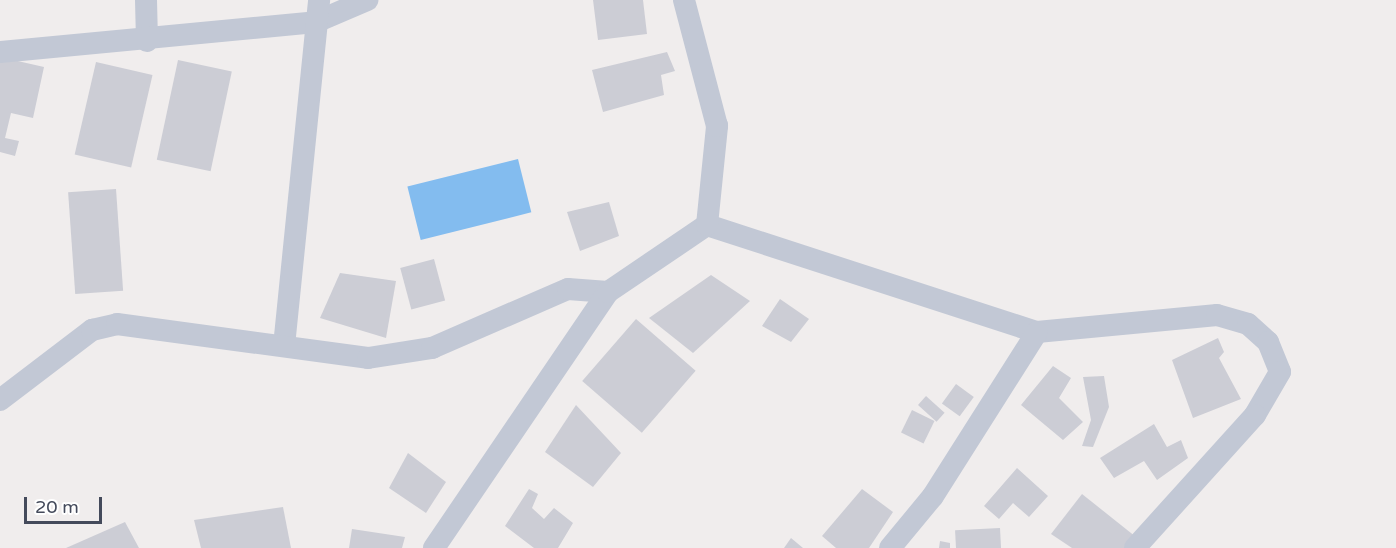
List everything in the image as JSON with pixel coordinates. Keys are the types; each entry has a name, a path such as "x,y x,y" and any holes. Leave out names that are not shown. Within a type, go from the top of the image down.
{"street":[{"path":"146,0 147,41"},
{"path":"0,52 147,41 318,11 367,0"},
{"path":"434,548 608,292 706,225 717,126 684,0"},
{"path":"284,346 318,11"},
{"path":"706,225 1037,332 1217,315 1248,324 1269,342 1280,372 1256,415 1135,548"},
{"path":"0,400 92,330 117,324 368,358 432,348 568,289 608,292"},
{"path":"891,548 933,496 1037,332"}],"water":[{"path":"518,159 531,212 421,240 407,187"}],"building":[{"path":"593,0 643,0 647,34 598,40"},
{"path":"667,52 675,71 661,75 664,95 603,112 592,70"},
{"path":"0,57 44,67 33,118 11,113 5,138 19,141 15,156 0,152"},
{"path":"178,60 232,71 211,171 157,160"},
{"path":"96,62 153,75 131,168 75,155"},
{"path":"116,189 123,291 75,294 68,192"},
{"path":"609,202 619,236 580,251 567,212"},
{"path":"434,259 445,301 411,310 400,268"},
{"path":"340,273 396,281 386,338 320,318"},
{"path":"711,275 750,301 693,353 649,318"},
{"path":"780,299 809,319 791,342 762,326"},
{"path":"636,319 696,371 642,433 582,381"},
{"path":"1218,338 1224,352 1219,358 1241,399 1193,418 1172,360"},
{"path":"1053,366 1071,378 1059,398 1083,422 1063,440 1021,405"},
{"path":"1104,376 1109,407 1093,447 1082,446 1091,420 1083,377"},
{"path":"956,384 974,397 960,416 942,403"},
{"path":"926,396 945,413 937,422 918,405"},
{"path":"576,405 621,453 593,487 545,452"},
{"path":"912,410 934,421 924,443 901,432"},
{"path":"1154,424 1167,447 1181,440 1188,458 1157,480 1144,461 1114,478 1100,458"},
{"path":"408,453 446,482 426,513 389,488"},
{"path":"1017,468 1048,496 1029,517 1013,503 999,519 984,506"},
{"path":"529,489 538,494 532,508 544,519 554,508 573,523 558,548 534,548 505,526"},
{"path":"862,489 893,512 869,548 836,548 822,536"},
{"path":"1082,494 1136,537 1128,548 1072,548 1051,534"},
{"path":"283,507 291,548 201,548 194,520"},
{"path":"125,522 139,548 66,548"},
{"path":"1000,528 1001,548 956,548 955,530"},
{"path":"352,529 405,537 402,548 349,548"},
{"path":"791,538 803,548 784,548"},
{"path":"940,541 950,543 950,548 939,548"}]}
